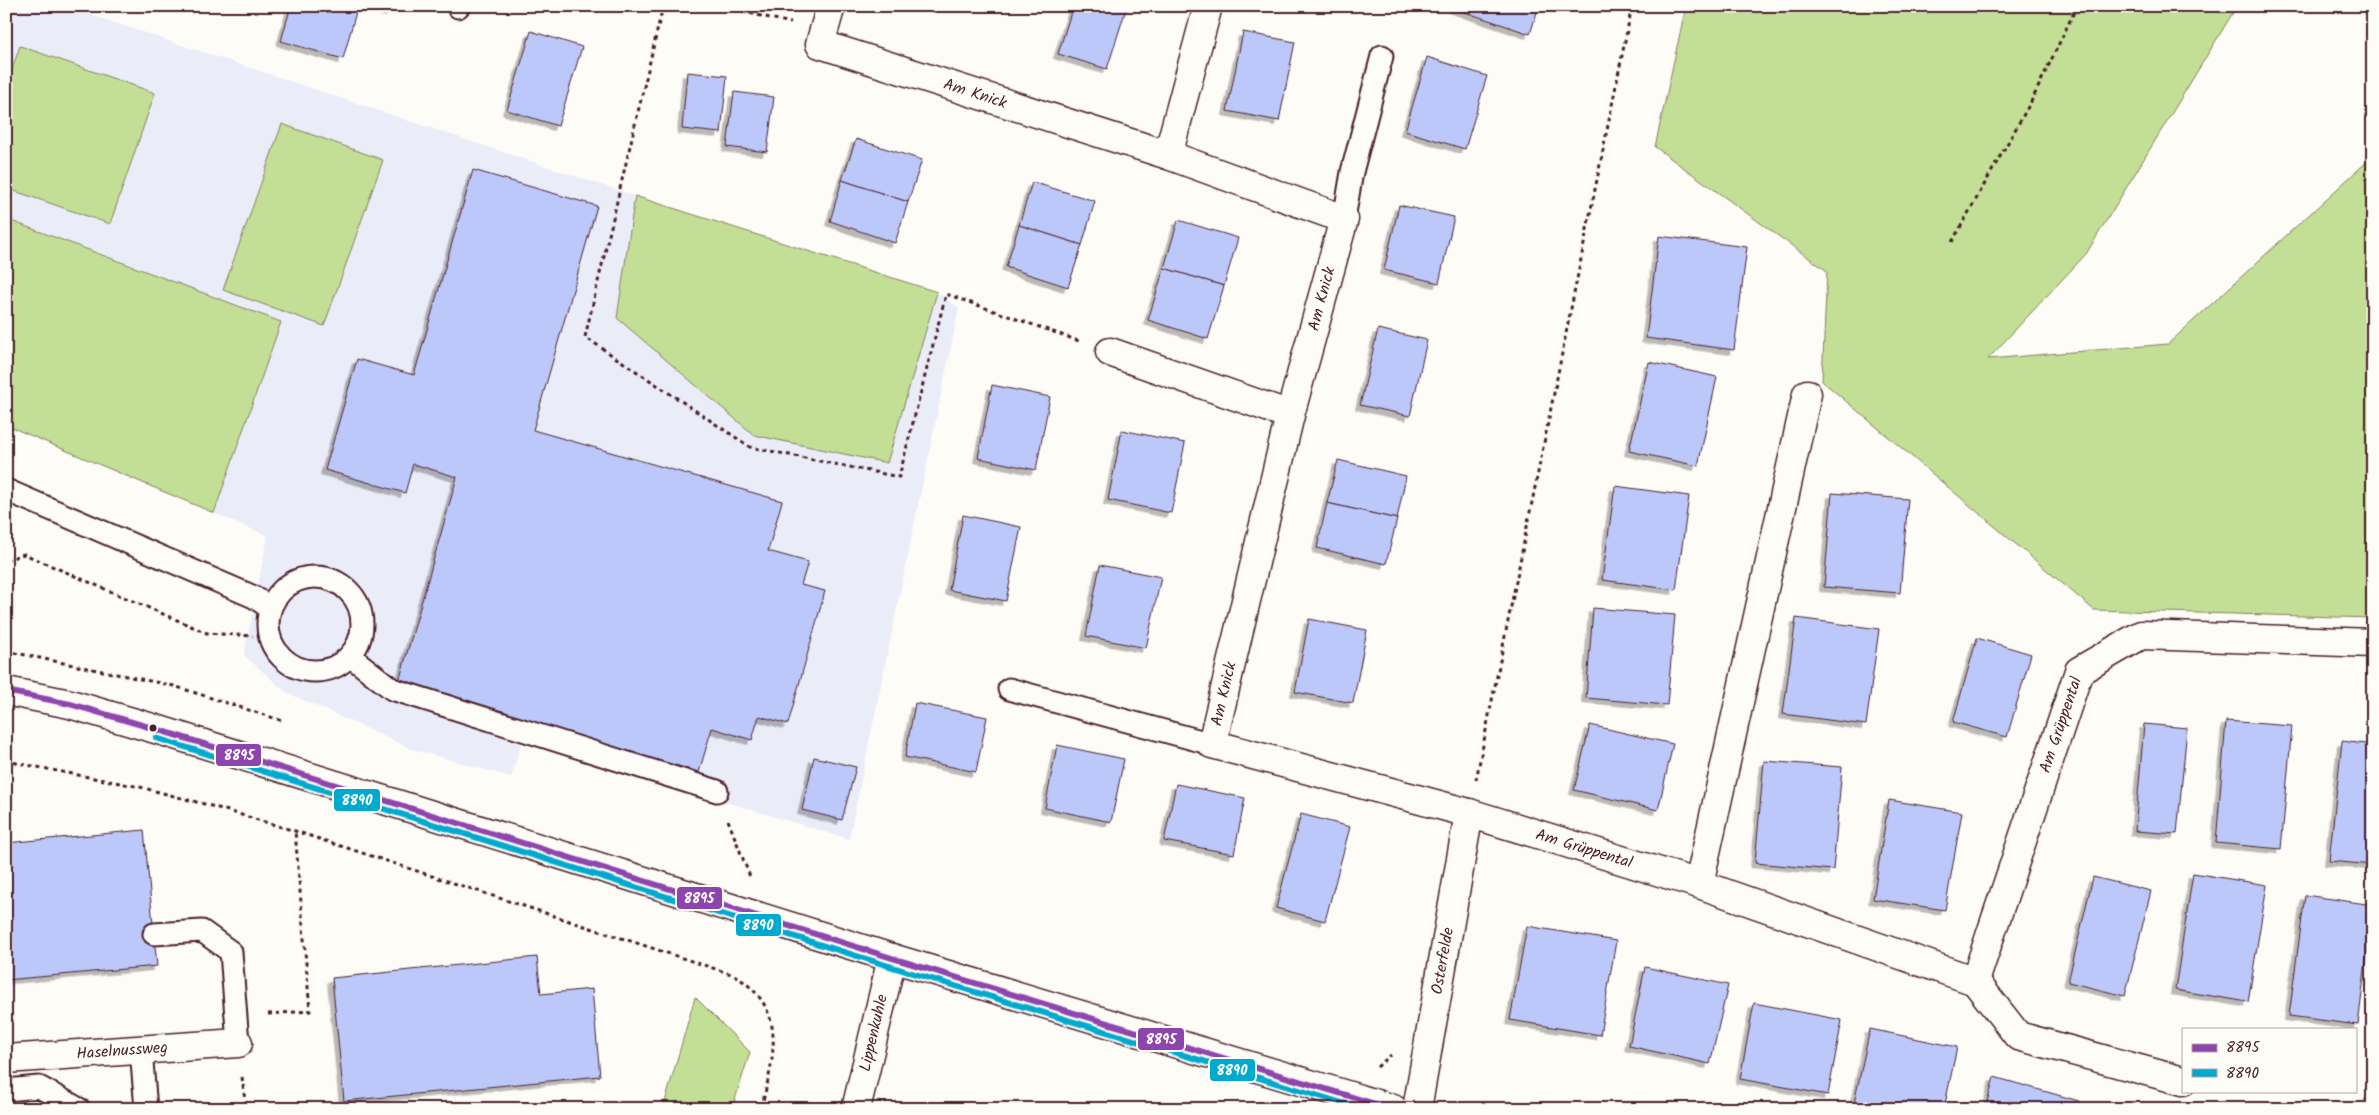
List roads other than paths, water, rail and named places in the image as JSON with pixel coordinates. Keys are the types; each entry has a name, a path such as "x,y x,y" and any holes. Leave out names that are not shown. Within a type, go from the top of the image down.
{"street":[{"path":"1168,155 1208,6"},
{"name":"Am Knick","path":"827,18 820,44 1168,155 1344,219 1290,415 1212,744 1469,813"},
{"path":"1110,352 1290,415"},
{"path":"1700,884 1808,394"},
{"name":"Am Grüppental","path":"1469,813 1700,884 1975,981 2079,671 2141,635 2373,643"},
{"path":"6,690 70,704 159,730 892,958 1393,1109"},
{"name":"Osterfelde","path":"1418,1109 1469,813"},
{"name":"Lippenkuhle","path":"856,1109 892,958"},
{"path":"1975,981 2018,1036 2182,1081"},
{"name":"Haselnussweg","path":"6,1060 238,1043"}],"lane":[{"path":"1344,219 1352,172 1382,56"},
{"path":"6,490 254,597 270,608"},
{"path":"324,578 340,584 356,601 362,617 359,642 350,656 336,667 318,672 300,669 284,660 272,645 268,622 270,608 279,594 299,580 324,578"},
{"path":"350,656 392,689 717,790"},
{"path":"1009,689 1212,744"},
{"path":"154,934 202,931 231,952 238,1043"},
{"path":"141,1050 146,1109"},
{"path":"6,1090 39,1087 79,1109"}]}
